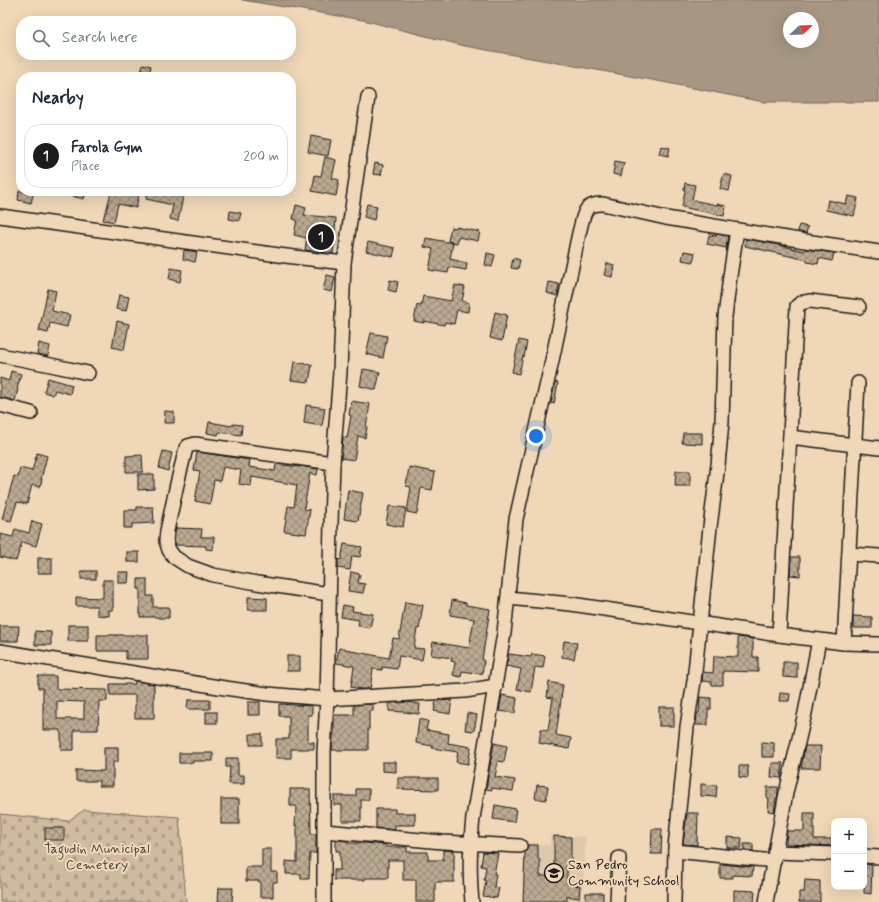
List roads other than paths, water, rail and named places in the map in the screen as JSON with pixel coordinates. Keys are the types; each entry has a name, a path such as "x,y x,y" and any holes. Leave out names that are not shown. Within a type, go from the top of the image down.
{"street":[{"path":"324,902 324,752 327,699 333,463 340,372 344,263 368,97"},
{"path":"472,902 471,844 473,818 504,633 516,519 579,233 585,212 591,205 603,204 666,218 879,252"},
{"path":"0,216 344,263"},
{"path":"674,902 675,851 686,727 694,681 699,624 718,464 722,422 725,317 737,230"},
{"path":"779,635 797,306 799,303 810,302 859,307"},
{"path":"0,355 88,373"},
{"path":"844,643 858,383"},
{"path":"0,405 30,413"},
{"path":"790,437 879,448"},
{"path":"329,594 213,575 188,566 174,557 169,550 166,541 176,484 186,448 188,446 195,444 333,463"},
{"path":"849,554 879,556"},
{"path":"508,598 571,604 672,618 699,624 819,640 844,643 879,644"},
{"path":"766,902 786,793 805,713 819,640"},
{"path":"0,651 225,688 267,694 327,699 465,691 496,686"},
{"path":"325,831 471,844 520,846"},
{"path":"675,851 774,856 831,854"},
{"path":"867,856 879,857"},
{"path":"617,902 619,858"}],"place":[{"name":"Farola Gym","path":"321,237"},
{"name":"San Pedro Community School","path":"554,873"}],"park label":[{"name":"Tagudin Municipal Cemetery","path":"97,858"}]}
